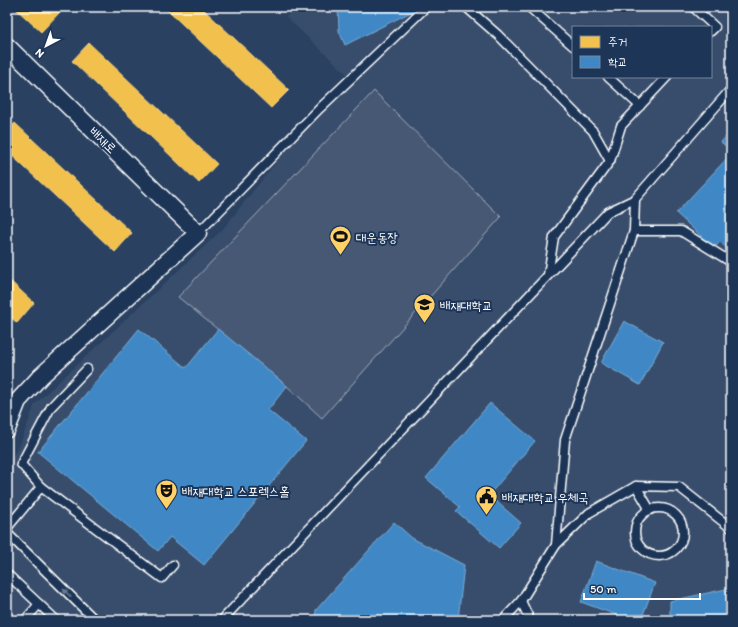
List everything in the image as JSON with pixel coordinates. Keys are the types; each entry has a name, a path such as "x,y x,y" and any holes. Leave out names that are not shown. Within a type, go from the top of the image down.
{"street":[{"name":"배재로","path":"7,46 198,233"},
{"path":"7,429 18,401 41,376 198,233"}],"lane":[{"path":"198,233 320,108 426,7"},
{"path":"466,7 498,35 593,131 610,161"},
{"path":"529,7 572,45"},
{"path":"693,7 715,27 712,30"},
{"path":"609,78 640,106"},
{"path":"548,275 554,237 610,161 620,126 666,78"},
{"path":"226,618 608,212 635,199 731,88"},
{"path":"556,545 565,440 634,231 635,199"},
{"path":"634,231 681,231 731,262"},
{"path":"87,369 51,407 21,464 40,487 162,578 173,565"},
{"path":"636,486 650,510"},
{"path":"503,620 521,601 556,545 589,513 636,486 679,487 731,528"},
{"path":"7,528 40,487"},
{"path":"657,508 672,512 682,524 682,540 678,547 666,556 650,555 638,544 635,536 638,521 650,510 657,508"},
{"path":"7,533 95,620"},
{"path":"7,574 56,620"},
{"path":"521,601 530,620"},
{"path":"25,620 39,604"}],"shaded area":[{"name":"배재대학교","path":"295,7 731,7 731,620 7,620 7,463 19,447 35,404 222,230 347,74 286,17"},
{"name":"대운동장","path":"374,91 501,217 322,418 287,386 178,297"}],"building: 주거":[{"path":"14,7 54,7 60,12 41,32"},
{"path":"164,7 201,7 289,90 271,108"},
{"path":"89,43 217,164 199,183 72,61"},
{"path":"15,123 132,233 115,252 7,151 7,131"},
{"path":"7,278 34,303 17,323 7,314"}],"building: 학교":[{"path":"338,7 416,7 413,11 345,45 339,31"},
{"path":"731,131 731,151 721,142"},
{"path":"731,154 731,252 720,242 714,248 676,213"},
{"path":"624,321 663,342 640,385 601,363"},
{"path":"139,329 186,368 218,329 287,386 268,410 306,441 204,565 170,537 158,551 38,452"},
{"path":"490,403 535,441 489,495 521,523 499,548 456,511 460,507 426,478"},
{"path":"394,522 412,538 464,565 458,620 315,620 316,610"},
{"path":"596,561 655,583 641,620 630,620 581,602"},
{"path":"731,588 731,620 670,620 670,601"}],"place":[{"name":"대운동장","path":"341,256"},
{"name":"배재대학교","path":"425,324"},
{"name":"배재대학교 스포렉스홀","path":"166,510"},
{"name":"배재대학교 우체국","path":"486,516"}]}
